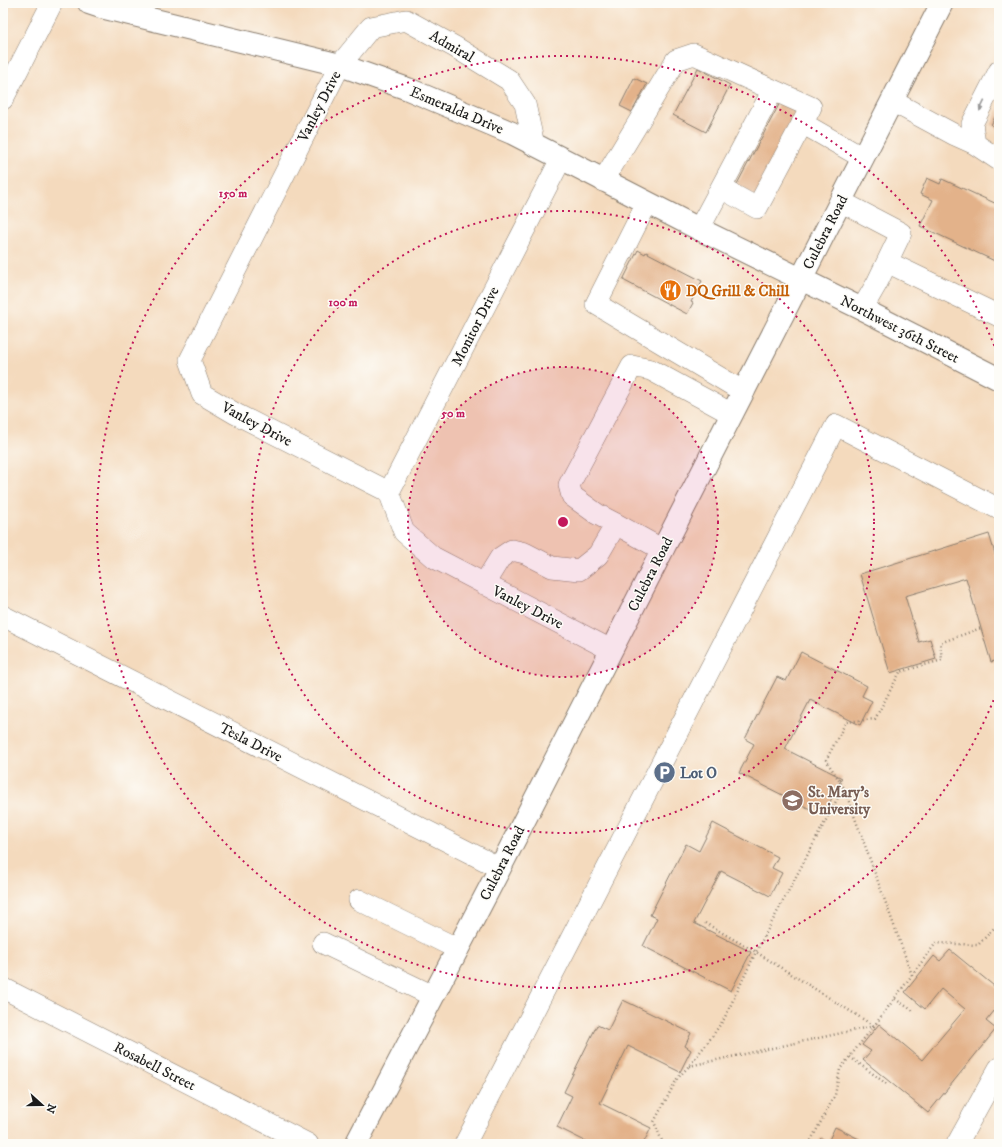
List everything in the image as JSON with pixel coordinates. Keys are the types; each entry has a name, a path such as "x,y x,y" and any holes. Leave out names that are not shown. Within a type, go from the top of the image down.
{"main road":[{"name":"Esmeralda Drive","path":"89,3 340,64 408,89 512,133 603,181 801,279"},
{"name":"Culebra Road","path":"356,1144 500,868 942,3"},
{"name":"Northwest 36th Street","path":"801,279 999,379"}],"street":[{"path":"3,99 52,3"},
{"name":"Admiral","path":"340,64 372,27 406,20 454,46 509,80 525,104 534,145"},
{"path":"603,181 676,60 694,54 811,107 757,208 721,188"},
{"name":"Vanley Drive","path":"340,64 190,360 202,394 236,414 389,492 404,532 433,557 611,650"},
{"path":"975,144 972,124 999,71"},
{"path":"699,229 773,90"},
{"path":"892,100 955,135 975,144 999,160"},
{"path":"802,124 863,158"},
{"name":"Monitor Drive","path":"389,492 561,159"},
{"path":"840,202 901,233 862,309"},
{"path":"647,203 596,304 744,392"},
{"path":"887,262 999,316"},
{"path":"663,550 597,514 572,496 568,485 632,366 651,370 732,414"},
{"path":"465,1144 836,425 999,509"},
{"path":"484,584 500,558 512,550 525,553 552,567 580,570 598,555 616,524"},
{"name":"Tesla Drive","path":"3,616 500,868"},
{"path":"359,900 458,949"},
{"path":"323,943 433,996"},
{"name":"Rosabell Street","path":"3,988 308,1144"},
{"path":"957,1144 999,1068"}],"path":[{"path":"912,975 844,788 826,760 846,722 875,719 900,672 942,660 940,643 981,628"},
{"path":"660,1144 662,1140 654,1122 677,1079 711,1038 724,1019 756,952 844,788"},
{"path":"705,923 756,952 874,1026"},
{"path":"809,1144 835,1094 840,1069 895,999 936,943 978,945 999,923"},
{"path":"895,999 915,1012"},
{"path":"689,1066 874,1026"},
{"path":"850,1057 888,1085"}],"building":[{"path":"698,68 730,85 706,132 673,115"},
{"path":"634,78 647,84 632,112 620,106"},
{"path":"782,99 801,109 756,196 736,186"},
{"path":"999,109 999,129 991,125"},
{"path":"927,178 940,184 942,179 999,205 999,263 920,226 933,200 920,194"},
{"name":"DQ Grill & Chill","path":"638,250 645,254 646,252 702,281 691,302 693,303 687,314 623,280"},
{"path":"989,534 999,567 999,660 991,662 966,578 905,596 919,642 930,639 936,659 890,673 860,574"},
{"path":"801,652 867,686 862,696 872,701 860,725 810,700 785,749 842,778 826,810 813,803 810,809 739,773 754,744 745,739 777,677 786,681"},
{"path":"713,823 778,857 772,868 782,873 770,896 721,871 694,923 751,952 731,991 643,946 657,918 650,915 686,844 699,851"},
{"path":"950,950 999,990 999,1005 986,1021 996,1029 928,1113 863,1060 871,1051 862,1045 879,1024 922,1060 965,1009 941,989 925,1009 905,992 934,956 940,961"},
{"path":"623,1000 691,1033 685,1046 691,1050 680,1072 628,1046 600,1103 651,1128 644,1142 649,1144 591,1144 557,1127 572,1096 564,1092 597,1025 608,1030"},
{"path":"835,1127 869,1144 818,1144 821,1138 828,1142"}],"place":[{"name":"DQ Grill & Chill","path":"670,291"},
{"name":"Lot O","path":"664,773"},
{"name":"St. Mary's University","path":"792,801"}]}
